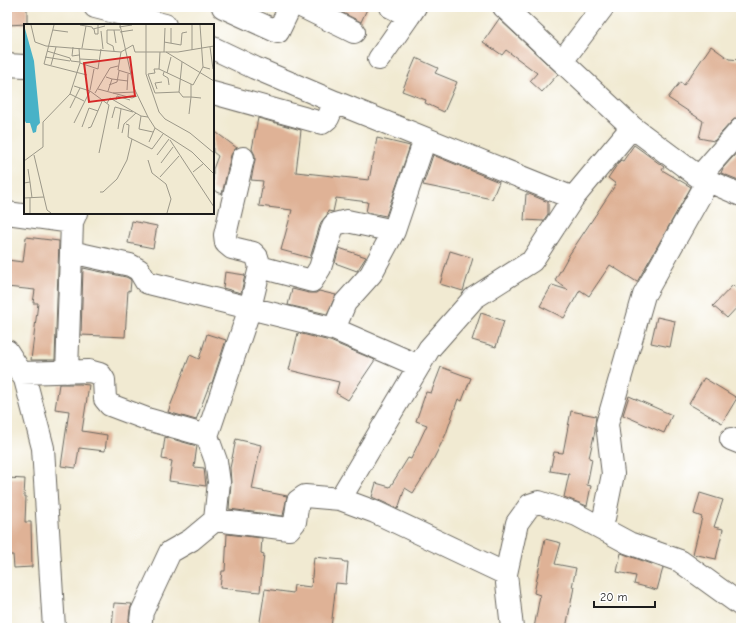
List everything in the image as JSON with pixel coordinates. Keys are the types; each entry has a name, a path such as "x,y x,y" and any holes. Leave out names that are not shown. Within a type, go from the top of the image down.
{"street":[{"path":"95,7 161,24"},
{"path":"224,7 278,32 290,7"},
{"path":"303,7 354,32"},
{"path":"562,61 603,7"},
{"path":"379,59 405,10"},
{"path":"511,10 562,61 632,127 704,179 741,195"},
{"path":"214,48 255,68 335,102 573,198"},
{"path":"7,65 24,66"},
{"path":"214,93 322,123 328,118 335,102"},
{"path":"340,499 429,349 474,298 532,261 573,198 632,127"},
{"path":"602,528 613,474 607,424 644,294 704,179 741,129"},
{"path":"334,329 346,303 371,274 394,231 425,139"},
{"path":"140,628 142,612 170,552 191,540 215,520 219,482 216,461 207,436 250,308 260,267 257,257 253,253 232,248 226,243 225,235 243,158"},
{"path":"7,213 74,217 71,252 67,372"},
{"path":"260,267 312,281 320,268 333,226 335,224 347,221 394,231"},
{"path":"71,252 130,265 139,270 146,282 149,283 334,329 419,366"},
{"path":"7,351 25,379 43,448 54,628"},
{"path":"21,373 89,371 100,374 104,380 105,399 110,405 148,419 207,436"},
{"path":"215,520 289,529 295,522 298,501 305,496 340,499 374,512 506,574"},
{"path":"512,628 506,574 517,523 530,505 539,502 577,515 630,543 680,561 741,605"}],"building":[{"path":"7,7 27,7 27,24 7,25"},
{"path":"331,7 368,7 361,22"},
{"path":"499,19 558,74 542,92 530,81 537,73 506,50 502,55 483,42"},
{"path":"711,46 729,59 741,60 741,117 737,117 732,121 714,141 699,138 703,121 668,98 680,82 684,85"},
{"path":"416,58 438,68 435,73 457,82 444,112 425,103 426,100 402,91"},
{"path":"258,118 301,130 296,172 369,180 377,138 410,146 386,216 366,212 368,202 336,198 333,212 328,211 327,215 321,222 310,258 281,250 292,210 259,206 263,181 251,180 255,160 255,155 252,149"},
{"path":"214,131 237,148 231,155 222,194 214,190 214,166 218,156 214,153"},
{"path":"634,145 664,167 662,170 691,187 637,282 610,265 589,296 580,290 564,318 540,306 552,285 568,290 555,280 569,255 616,184 608,178 619,162 621,160 623,161"},
{"path":"741,148 741,181 721,173 723,168"},
{"path":"433,155 499,182 492,199 423,185"},
{"path":"526,194 548,202 548,214 543,221 524,220"},
{"path":"132,221 157,226 153,248 128,243"},
{"path":"26,237 59,241 55,360 31,360 38,303 33,303 35,290 7,287 7,260 23,262"},
{"path":"339,248 366,257 357,271 335,263"},
{"path":"450,251 473,258 463,291 440,284"},
{"path":"83,268 130,279 125,337 81,335"},
{"path":"225,272 245,275 241,293 223,288"},
{"path":"733,285 741,293 741,303 727,318 713,306"},
{"path":"292,289 309,293 316,293 319,291 336,295 327,314 288,305"},
{"path":"481,313 504,321 496,347 472,340"},
{"path":"657,317 675,321 670,347 651,343"},
{"path":"298,333 330,341 375,360 348,400 336,393 339,382 289,370"},
{"path":"207,334 226,340 212,383 210,383 196,420 168,412 190,355 199,359"},
{"path":"441,367 471,378 462,401 458,399 446,434 430,466 413,493 405,488 398,509 372,497 376,483 390,487 408,458 411,459 427,425 416,421 426,392 431,393"},
{"path":"704,378 737,398 722,423 689,404"},
{"path":"59,384 89,385 82,431 107,435 105,451 79,448 76,468 61,466 69,411 55,409"},
{"path":"629,396 672,415 664,433 623,415"},
{"path":"571,411 596,416 595,431 589,458 592,459 587,485 591,486 587,506 564,497 569,474 550,471 554,452 563,453"},
{"path":"165,437 197,446 194,467 204,468 206,486 169,481 172,461 162,459"},
{"path":"236,439 261,445 252,489 287,496 283,516 229,509 231,483 230,468"},
{"path":"7,478 25,479 25,522 31,522 32,567 14,568 13,555 10,555 9,539 7,539"},
{"path":"700,493 723,500 714,527 723,529 716,559 693,554 702,517 694,514"},
{"path":"227,534 262,538 261,553 264,554 260,592 220,588 222,571 225,571"},
{"path":"545,539 561,543 555,564 576,568 566,628 534,628 540,595 534,593"},
{"path":"621,553 663,568 657,590 634,584 636,576 617,572"},
{"path":"314,557 343,560 344,562 348,562 346,584 336,583 331,628 259,628 265,589 293,593 294,585 311,587"},
{"path":"114,603 132,604 128,628 112,628"}]}
